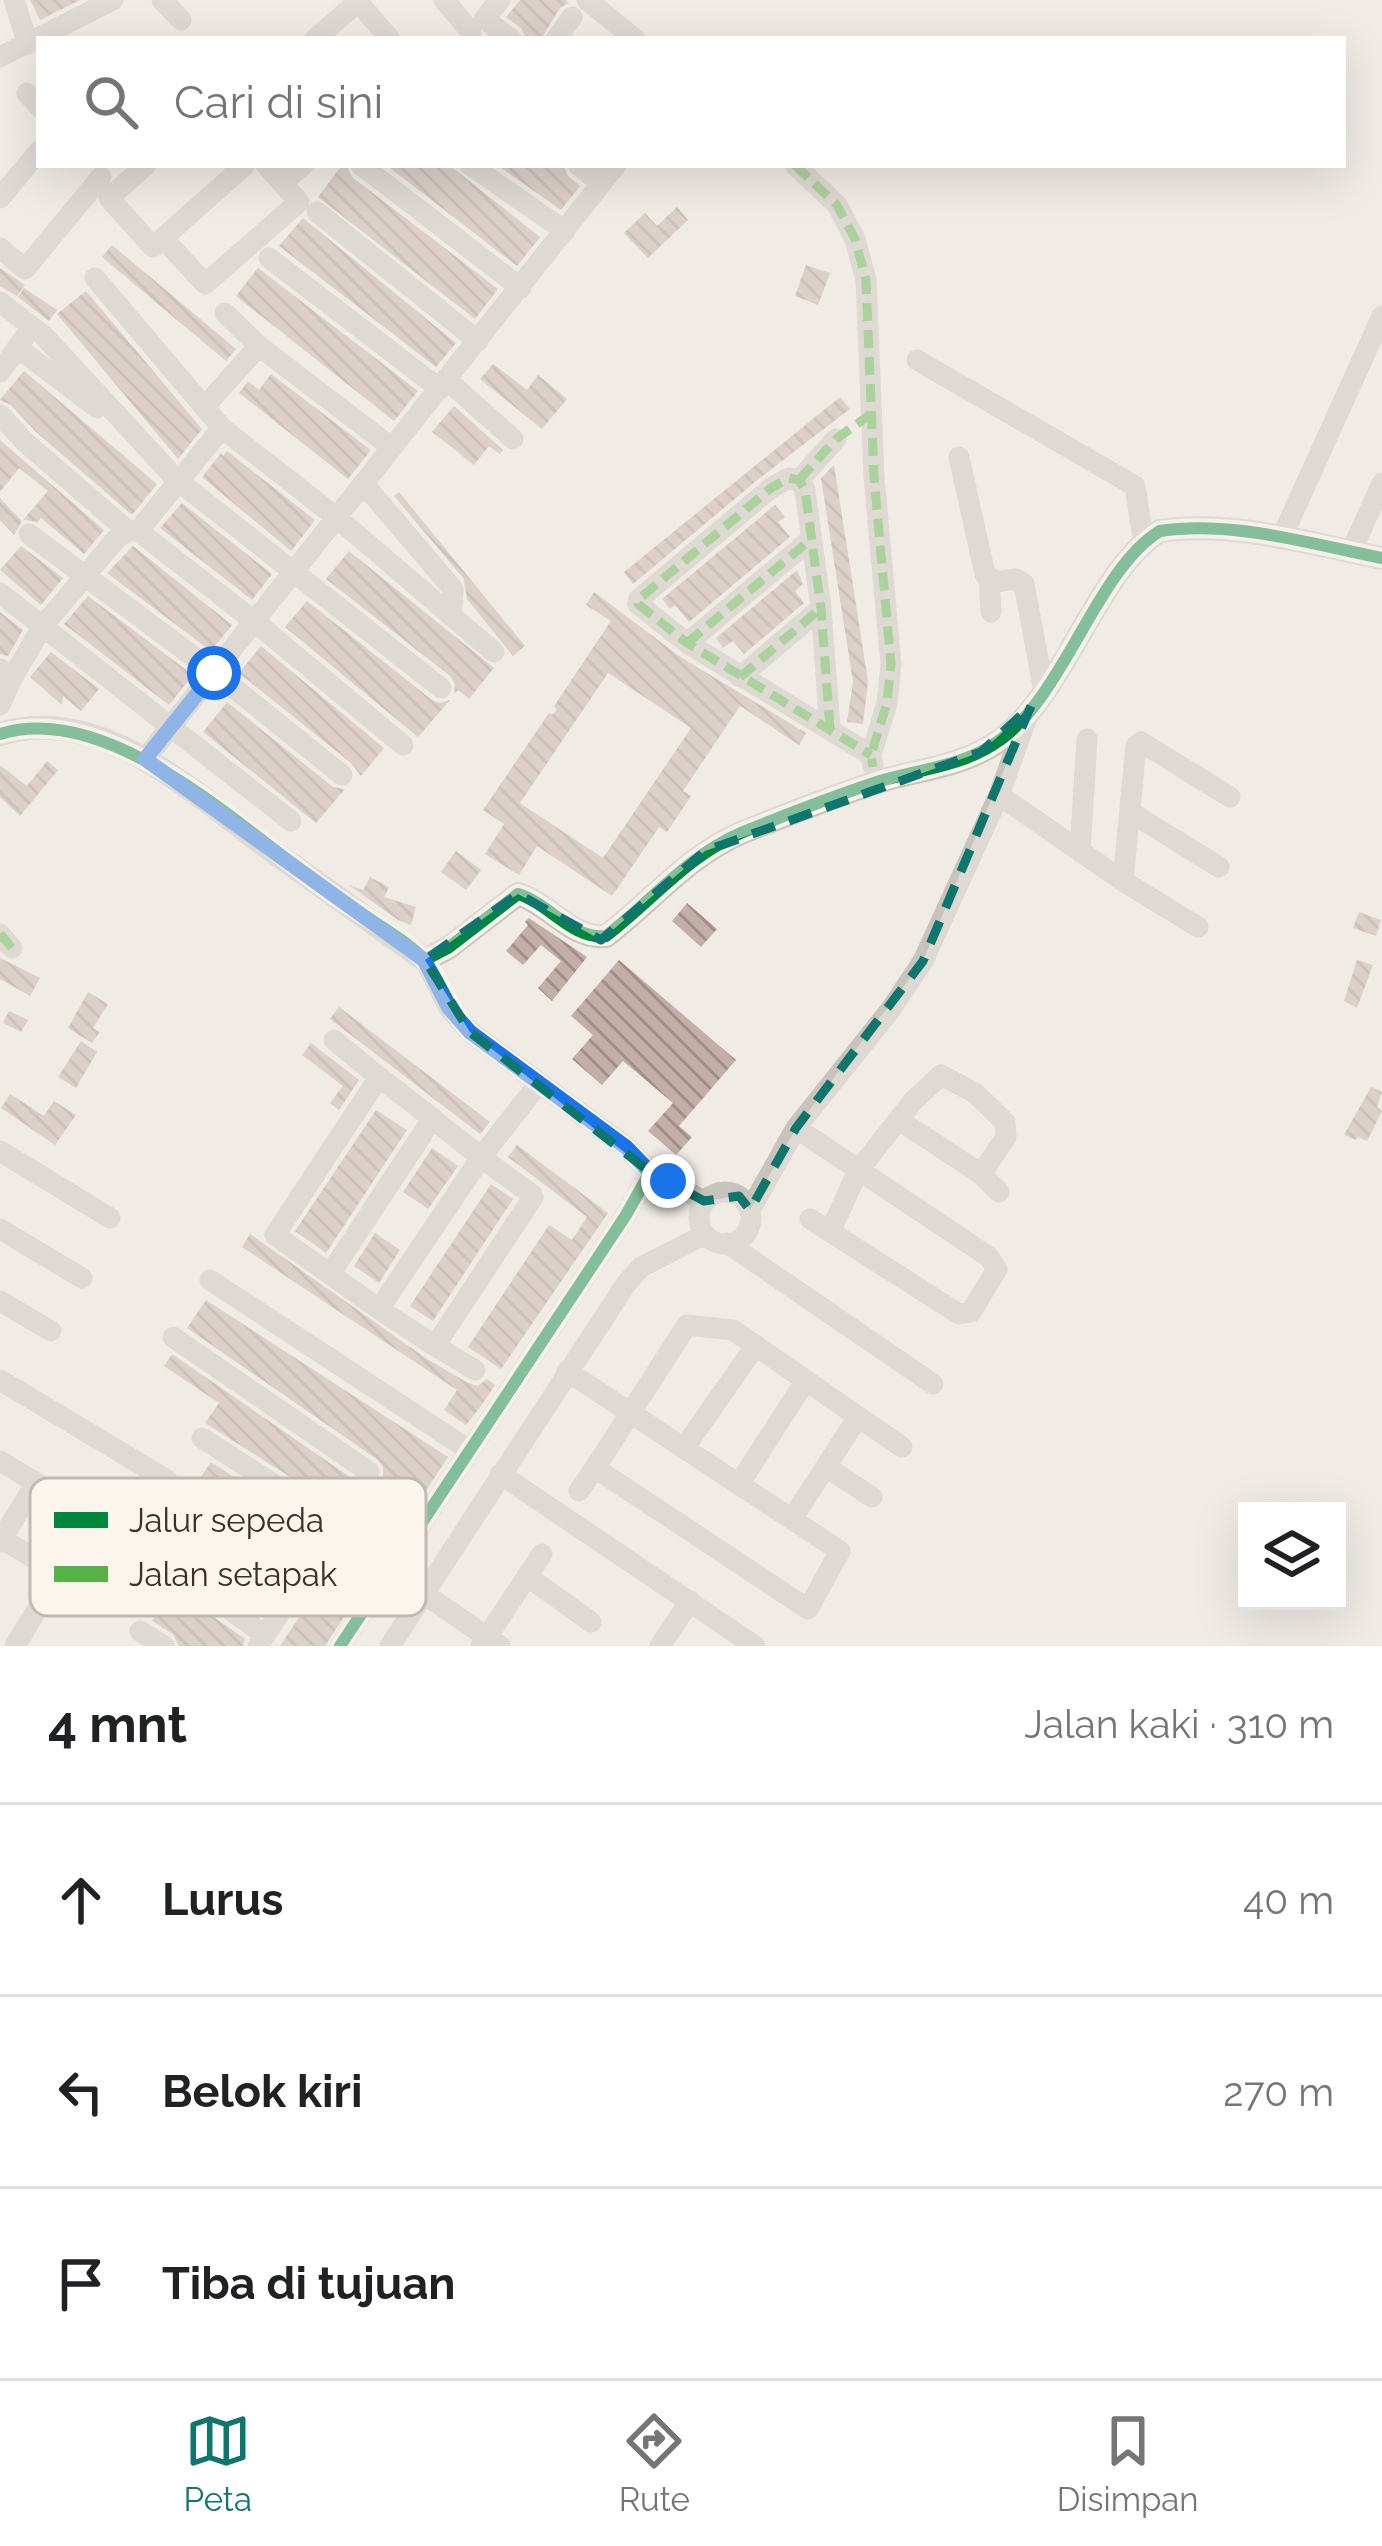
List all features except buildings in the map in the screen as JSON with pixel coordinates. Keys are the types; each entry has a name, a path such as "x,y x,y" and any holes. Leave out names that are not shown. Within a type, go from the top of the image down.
{"street":[{"path":"14,0 28,44"},
{"path":"43,36 112,0"},
{"path":"162,0 181,20"},
{"path":"444,0 472,30 500,0"},
{"path":"318,36 357,1 387,36"},
{"path":"558,36 580,8 630,36"},
{"path":"0,57 36,40"},
{"path":"0,198 36,155"},
{"path":"0,248 25,269 102,178 136,168"},
{"path":"102,178 109,198 153,247 242,168"},
{"path":"163,238 205,284 299,202 269,168"},
{"path":"282,183 300,168"},
{"path":"365,168 521,288"},
{"path":"474,168 565,231"},
{"path":"798,168 837,205 855,239 866,280 874,477 891,664 887,703 871,755 876,783"},
{"path":"145,759 608,174"},
{"path":"316,212 478,341"},
{"path":"269,258 513,440"},
{"path":"95,278 222,428 337,517 494,652"},
{"path":"0,302 32,327 177,480 441,688"},
{"path":"225,313 259,346 392,447"},
{"path":"1280,539 1382,316"},
{"path":"0,372 32,327"},
{"path":"205,406 259,346"},
{"path":"17,347 145,445"},
{"path":"917,360 1135,486 1144,543"},
{"path":"0,415 133,531 254,621 403,746"},
{"path":"0,706 6,674 43,626 117,538 133,531 222,428"},
{"path":"799,480 836,440"},
{"path":"959,457 983,569 989,578 991,612"},
{"path":"830,728 805,490 799,480 789,478 639,599 643,610 687,643 871,755"},
{"path":"363,483 452,589 452,616"},
{"path":"1351,552 1382,483"},
{"path":"424,960 448,948 518,894 541,904 574,929 593,937 606,936 705,851 742,832 876,783 981,752 1005,737 1037,699 1124,566 1160,531 1250,533 1382,558"},
{"path":"29,534 342,776"},
{"path":"687,643 810,540"},
{"path":"750,1210 739,1196 721,1192 704,1201 698,1218 704,1235 719,1245 738,1242 750,1228 750,1210 796,1128 923,961 1037,699 1024,584 1020,579 989,578"},
{"path":"0,592 291,821"},
{"path":"740,677 821,608"},
{"path":"0,734 21,728 69,732 145,759 424,960 449,1008 470,1032 626,1147 650,1172 704,1201"},
{"path":"1080,851 1087,739"},
{"path":"1123,881 1136,746 1141,742 1230,797"},
{"path":"999,795 1198,927"},
{"path":"1130,812 1220,867"},
{"path":"334,1040 533,1197 435,1346"},
{"path":"830,1232 858,1171 941,1075 999,1112 1007,1128 981,1174"},
{"path":"380,1077 275,1235 475,1370"},
{"path":"379,1309 482,1156 539,1083"},
{"path":"330,1274 433,1118"},
{"path":"899,1120 981,1174 999,1192"},
{"path":"796,1128 989,1257 997,1263 996,1273 971,1312 959,1314 810,1219"},
{"path":"4,1162 110,1217"},
{"path":"426,1515 650,1172"},
{"path":"0,1229 82,1278"},
{"path":"426,1588 567,1371 641,1267 704,1235"},
{"path":"727,1244 933,1384"},
{"path":"210,1280 469,1450"},
{"path":"0,1301 51,1331"},
{"path":"579,1491 687,1325 733,1330 902,1447"},
{"path":"173,1337 369,1472 368,1478"},
{"path":"684,1448 756,1345"},
{"path":"567,1371 840,1551 808,1609 595,1468"},
{"path":"0,1380 164,1478"},
{"path":"739,1484 806,1381"},
{"path":"792,1519 858,1417"},
{"path":"202,1438 265,1478"},
{"path":"0,1461 30,1479"},
{"path":"826,1467 872,1497"},
{"path":"500,1474 755,1646"},
{"path":"30,1493 1,1539 30,1556"},
{"path":"426,1595 490,1643 542,1554"},
{"path":"527,1576 591,1622"},
{"path":"660,1646 690,1601"},
{"path":"15,1646 33,1616"},
{"path":"230,1616 261,1640"},
{"path":"340,1646 360,1616"},
{"path":"391,1646 409,1616"},
{"path":"140,1631 164,1646"}],"highlighted area":[{"path":"1031,706 923,961 796,1128 750,1210 739,1196 704,1201 650,1172 470,1032 425,960 518,894 601,940 705,851 981,752"}],"marked path":[{"path":"798,168 837,205 855,239 866,280 874,477 891,664 887,703 871,755 873,767"},
{"path":"799,480 836,439 871,414"},
{"path":"830,728 805,490 799,480 789,478 771,488 638,604 687,643 871,755"},
{"path":"687,643 810,540"},
{"path":"740,677 821,608"},
{"path":"0,934 12,948"}],"cycle path":[{"path":"425,960 518,894 571,927 606,936 687,866 743,832 880,781 986,749 1023,719 1044,693 1118,573 1160,531 1243,531 1382,558"},
{"path":"0,734 42,729 86,736 131,753 175,778 407,945 426,962 470,1032 626,1147 650,1172 426,1516"},
{"path":"340,1646 360,1616"}],"route":[{"path":"214,673 145,759 424,960 449,1008 470,1032 626,1147 650,1172 668,1181"}]}
